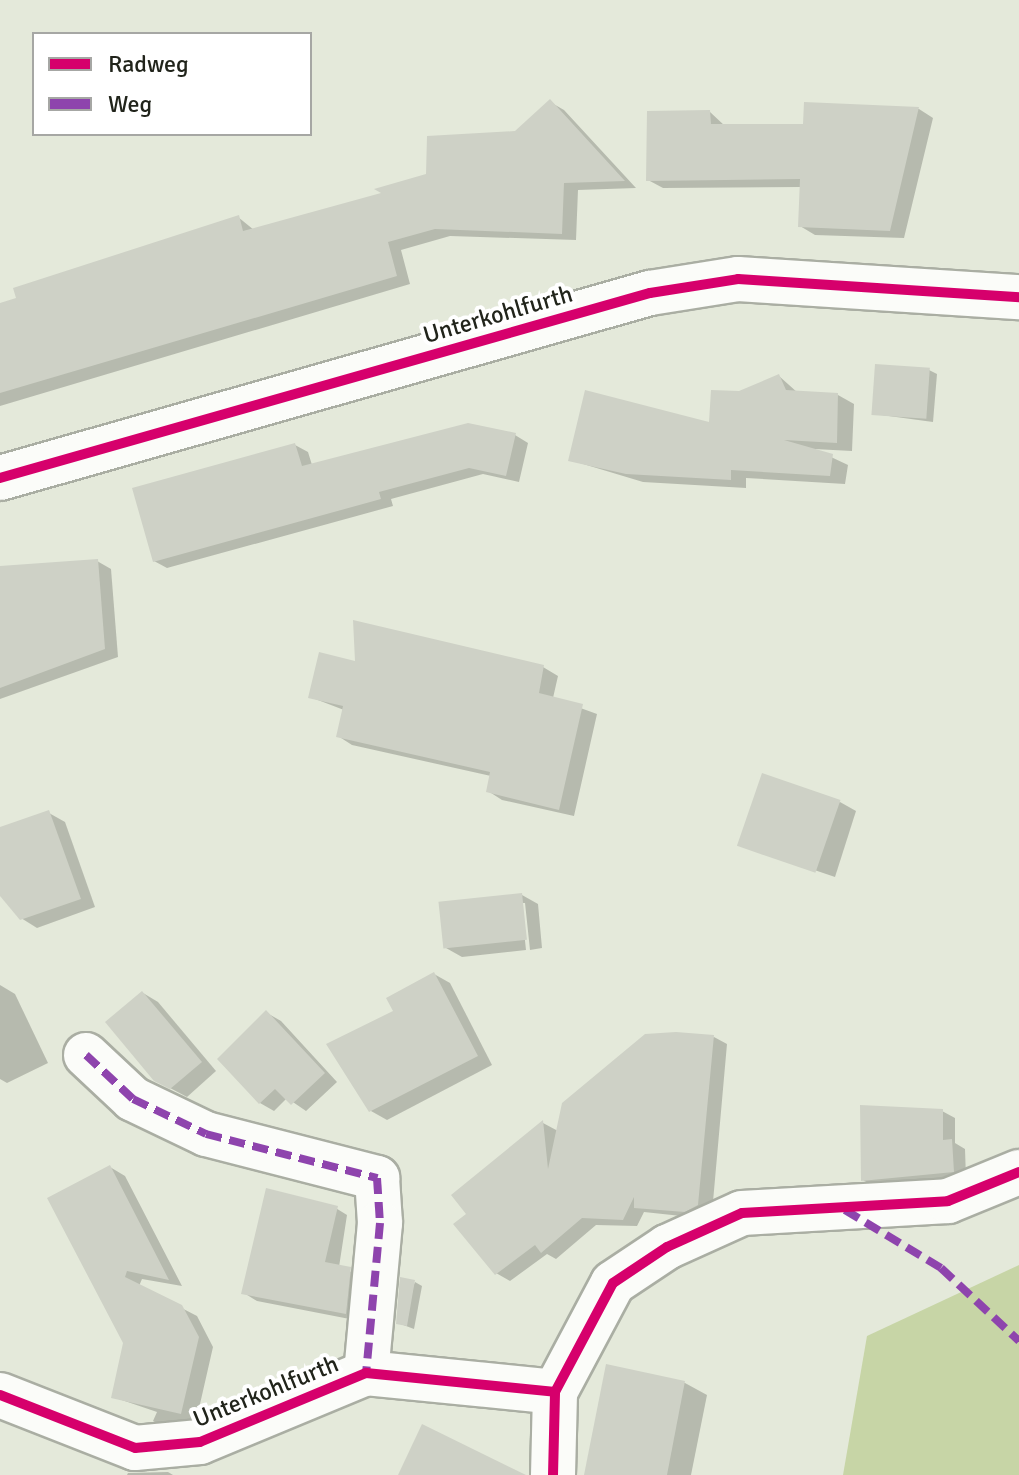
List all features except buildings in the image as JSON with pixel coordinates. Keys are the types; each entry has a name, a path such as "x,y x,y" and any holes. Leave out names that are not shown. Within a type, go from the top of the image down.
{"street":[{"name":"Unterkohlfurth","path":"0,478 650,293 738,279 1019,297"},
{"name":"Unterkohlfurth","path":"86,1055 133,1099 206,1134 377,1178 380,1223 366,1373"},
{"path":"553,1475 555,1392 613,1283 667,1247 742,1213 948,1201 1019,1172"},
{"name":"Unterkohlfurth","path":"0,1395 135,1448 200,1442 366,1373 555,1392"}],"green space":[{"path":"1019,1265 1019,1475 843,1475 867,1336"}],"marked path":[{"path":"86,1055 133,1099 206,1134 377,1178 380,1223 366,1373"},
{"path":"845,1210 941,1268 1019,1341"}],"cycle path":[{"path":"0,478 650,293 738,279 1019,297"},
{"path":"553,1475 555,1392 613,1283 667,1247 742,1213 948,1201 1019,1172"},
{"path":"0,1395 135,1448 200,1442 366,1373 555,1392"}]}
